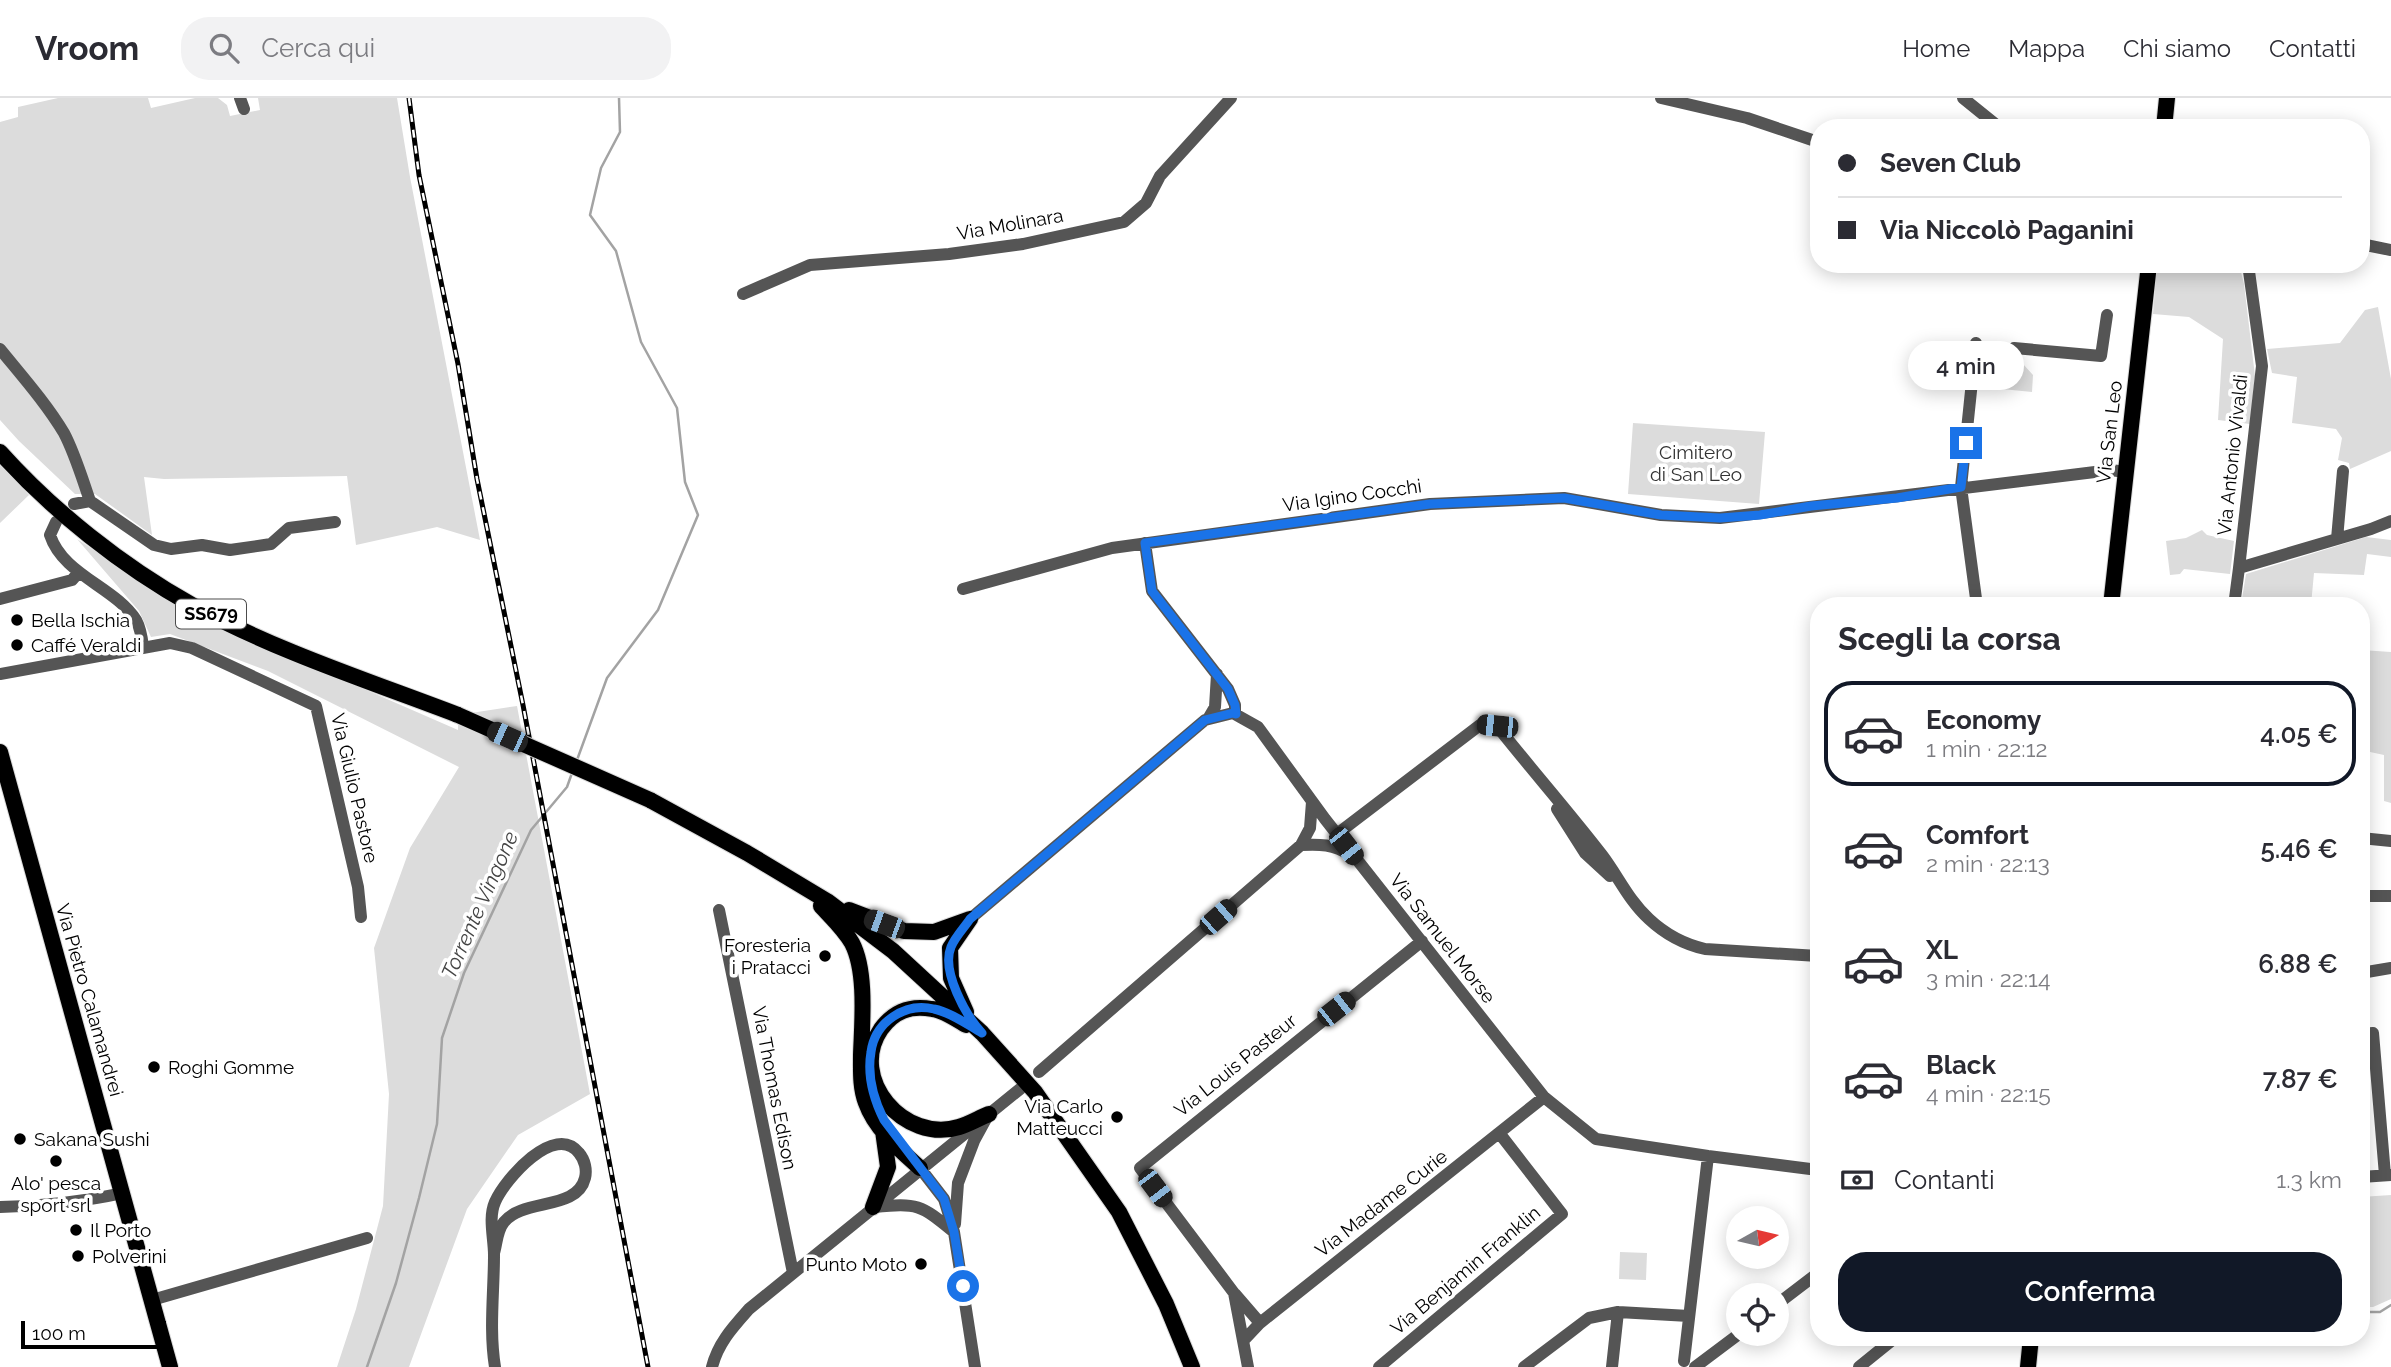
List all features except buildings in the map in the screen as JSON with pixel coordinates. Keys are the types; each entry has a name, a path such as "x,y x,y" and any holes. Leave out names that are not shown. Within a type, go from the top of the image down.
{"main road":[{"path":"2165,119 2167,98"},
{"name":"Via San Leo","path":"2112,597 2149,273"},
{"name":"SS679","path":"0,452 36,488 115,557 192,605 291,651 458,715 650,800 827,901 893,951 970,1019 1035,1092 1119,1212 1166,1304 1192,1367"},
{"name":"Via Pietro Calamandrei","path":"0,752 170,1367"},
{"path":"807,891 844,931 858,960 862,995 862,1092 867,1106 883,1131 917,1166"},
{"path":"827,901 904,931 934,932 970,919"},
{"path":"970,919 950,948 951,978 970,1019"},
{"path":"917,1166 877,1106 871,1071 870,1054 873,1042 887,1021 899,1012 912,1008 935,1009 982,1033"},
{"path":"871,1071 879,1094 890,1108 906,1121 923,1128 959,1128 989,1114"},
{"path":"873,1207 888,1167 883,1131"},
{"path":"2028,1367 2030,1346"}],"street":[{"name":"Via Molinara","path":"743,294 810,265 949,254 1023,244 1124,222 1146,203 1160,176 1231,98"},
{"path":"1661,98 1677,104 1747,118 1810,139"},
{"path":"1963,98 1989,119"},
{"path":"2370,246 2391,250"},
{"name":"Via Antonio Vivaldi","path":"2235,597 2262,366 2249,273"},
{"path":"2014,348 2101,356 2107,315"},
{"path":"1976,343 1961,487 1976,597"},
{"path":"0,349 64,434 90,501 154,545 171,549 202,545 230,550 271,544 289,528 335,522"},
{"name":"Via Igino Cocchi","path":"963,589 1112,548 1430,504 1564,498 1661,515 1720,518 2110,470 2125,472"},
{"path":"2337,539 2343,471"},
{"path":"74,504 90,501"},
{"path":"2239,568 2371,530 2391,521"},
{"path":"56,522 50,535 53,545 71,566 132,615 140,629 143,647"},
{"path":"2371,530 2391,532"},
{"path":"1145,543 1152,591 1258,727"},
{"path":"0,599 72,580 79,572"},
{"name":"Via Giulio Pastore","path":"0,674 170,643 192,648 316,706 358,887 361,917"},
{"path":"1217,673 1230,715"},
{"path":"970,919 1208,719 1215,706 1217,673"},
{"path":"1228,689 1235,705 1230,715"},
{"path":"1208,719 1230,715"},
{"name":"Via Samuel Morse","path":"1230,715 1258,727 1331,827 1544,1097 1596,1139 1810,1169"},
{"path":"1322,844 1331,827 1480,725 1497,726 1541,781 1585,853 1620,884 1647,918 1669,935 1687,944 1705,948 1810,955"},
{"path":"1039,1072 1301,845 1310,828 1312,802"},
{"path":"1310,828 1331,827"},
{"path":"2370,839 2391,841"},
{"path":"1301,845 1322,844 1341,849 1356,858"},
{"path":"2370,896 2391,896"},
{"name":"Via Thomas Edison","path":"719,910 793,1273"},
{"name":"Via Louis Pasteur","path":"1234,1293 1140,1168 1422,941"},
{"path":"2370,972 2391,968"},
{"path":"2370,1033 2373,1033 2385,1097 2388,1175 2370,1176"},
{"path":"712,1367 715,1355 728,1331 749,1309 873,1207 917,1166 1020,1089"},
{"name":"Via Madame Curie","path":"1244,1339 1260,1323 1544,1097"},
{"path":"954,1232 958,1183 974,1141 989,1114"},
{"name":"Via Benjamin Franklin","path":"1379,1367 1562,1214 1500,1134"},
{"path":"494,1252 505,1221 524,1209 565,1199 576,1193 584,1182 586,1172 584,1160 577,1150 557,1143 547,1146 510,1180 495,1202 492,1219 494,1252 491,1341 495,1367"},
{"path":"1689,1364 1689,1316 1708,1156"},
{"path":"917,1166 944,1199 954,1232 975,1367"},
{"path":"0,1207 95,1199 122,1193"},
{"path":"873,1207 905,1204 927,1210 954,1232"},
{"path":"152,1300 367,1238"},
{"path":"1789,1295 1810,1279"},
{"path":"1234,1293 1260,1323"},
{"path":"1234,1293 1248,1367"},
{"path":"1524,1367 1589,1318 1618,1312 1689,1316"},
{"path":"1612,1367 1618,1312"},
{"path":"1689,1364 1726,1342"},
{"path":"1859,1367 1885,1346"}],"green space":[{"path":"58,98 148,98 151,108 195,98 218,98 227,105 230,116 260,110 258,98 397,98 480,540 437,527 356,545 347,476 144,477 152,535 95,494 75,494 19,441 0,420 0,122 18,117 18,107"},
{"path":"2156,273 2241,273 2255,376 2250,424 2218,420 2223,339 2189,317 2153,314"},
{"path":"2378,307 2391,379 2391,451 2350,469 2349,463 2338,460 2342,438 2336,429 2292,423 2297,377 2272,373 2267,349 2340,343 2365,310"},
{"path":"1995,352 2013,353 2033,375 2032,392 1992,388"},
{"name":"Cimitero di San Leo","path":"1633,423 1765,432 1759,504 1628,494"},
{"path":"0,462 29,495 0,523"},
{"path":"2202,530 2207,535 2234,541 2230,574 2184,569 2180,574 2170,575 2166,541 2186,538"},
{"path":"2366,537 2391,540 2391,557 2367,554 2364,575 2314,573 2312,597 2242,597 2246,574"},
{"path":"77,539 175,603 240,635 458,730 458,715 517,706 590,1094 518,1135 467,1209 409,1367 337,1367 356,1309 383,1206 389,1094 374,948 410,848 459,767 268,671 170,634 151,637 139,611"},
{"path":"2370,651 2391,652 2391,803 2384,801 2384,755 2370,752"},
{"path":"2391,1195 2391,1299 2373,1307 2370,1307 2370,1196"},
{"path":"1620,1252 1647,1253 1646,1280 1619,1279"}],"waterway":[{"name":"Torrente Vingone","path":"577,760 607,678 658,610 698,515 685,482 677,408 641,342 616,251 590,215 601,168 620,132 619,98"},
{"name":"Torrente Vingone","path":"367,1367 396,1283 419,1198 437,1124 442,1038 464,973 531,830 567,787 572,773"},
{"path":"2370,1312 2380,1312 2391,1305"}],"railway":[{"path":"409,98 419,175 458,364 477,479 523,705 648,1367"}],"place":[{"name":"Bella Ischia","path":"17,620"},
{"name":"Caffé Veraldi","path":"17,645"},
{"name":"Foresteria i Pratacci","path":"825,956"},
{"name":"Roghi Gomme","path":"154,1067"},
{"name":"Via Carlo Matteucci","path":"1117,1117"},
{"name":"Sakana Sushi","path":"20,1139"},
{"name":"Alo' pesca sport srl","path":"56,1161"},
{"name":"Il Porto","path":"76,1230"},
{"name":"Polverini","path":"78,1256"},
{"name":"Punto Moto","path":"921,1264"}],"route":[{"path":"963,1286 954,1232 944,1199 914,1163 884,1120 873,1089 870,1054 873,1042 887,1021 899,1012 912,1008 935,1009 982,1033 970,1019 951,978 950,948 970,919 1205,720 1236,714 1228,689 1152,591 1145,543 1430,504 1564,498 1661,515 1720,518 1760,515 1961,487 1966,443"}]}
